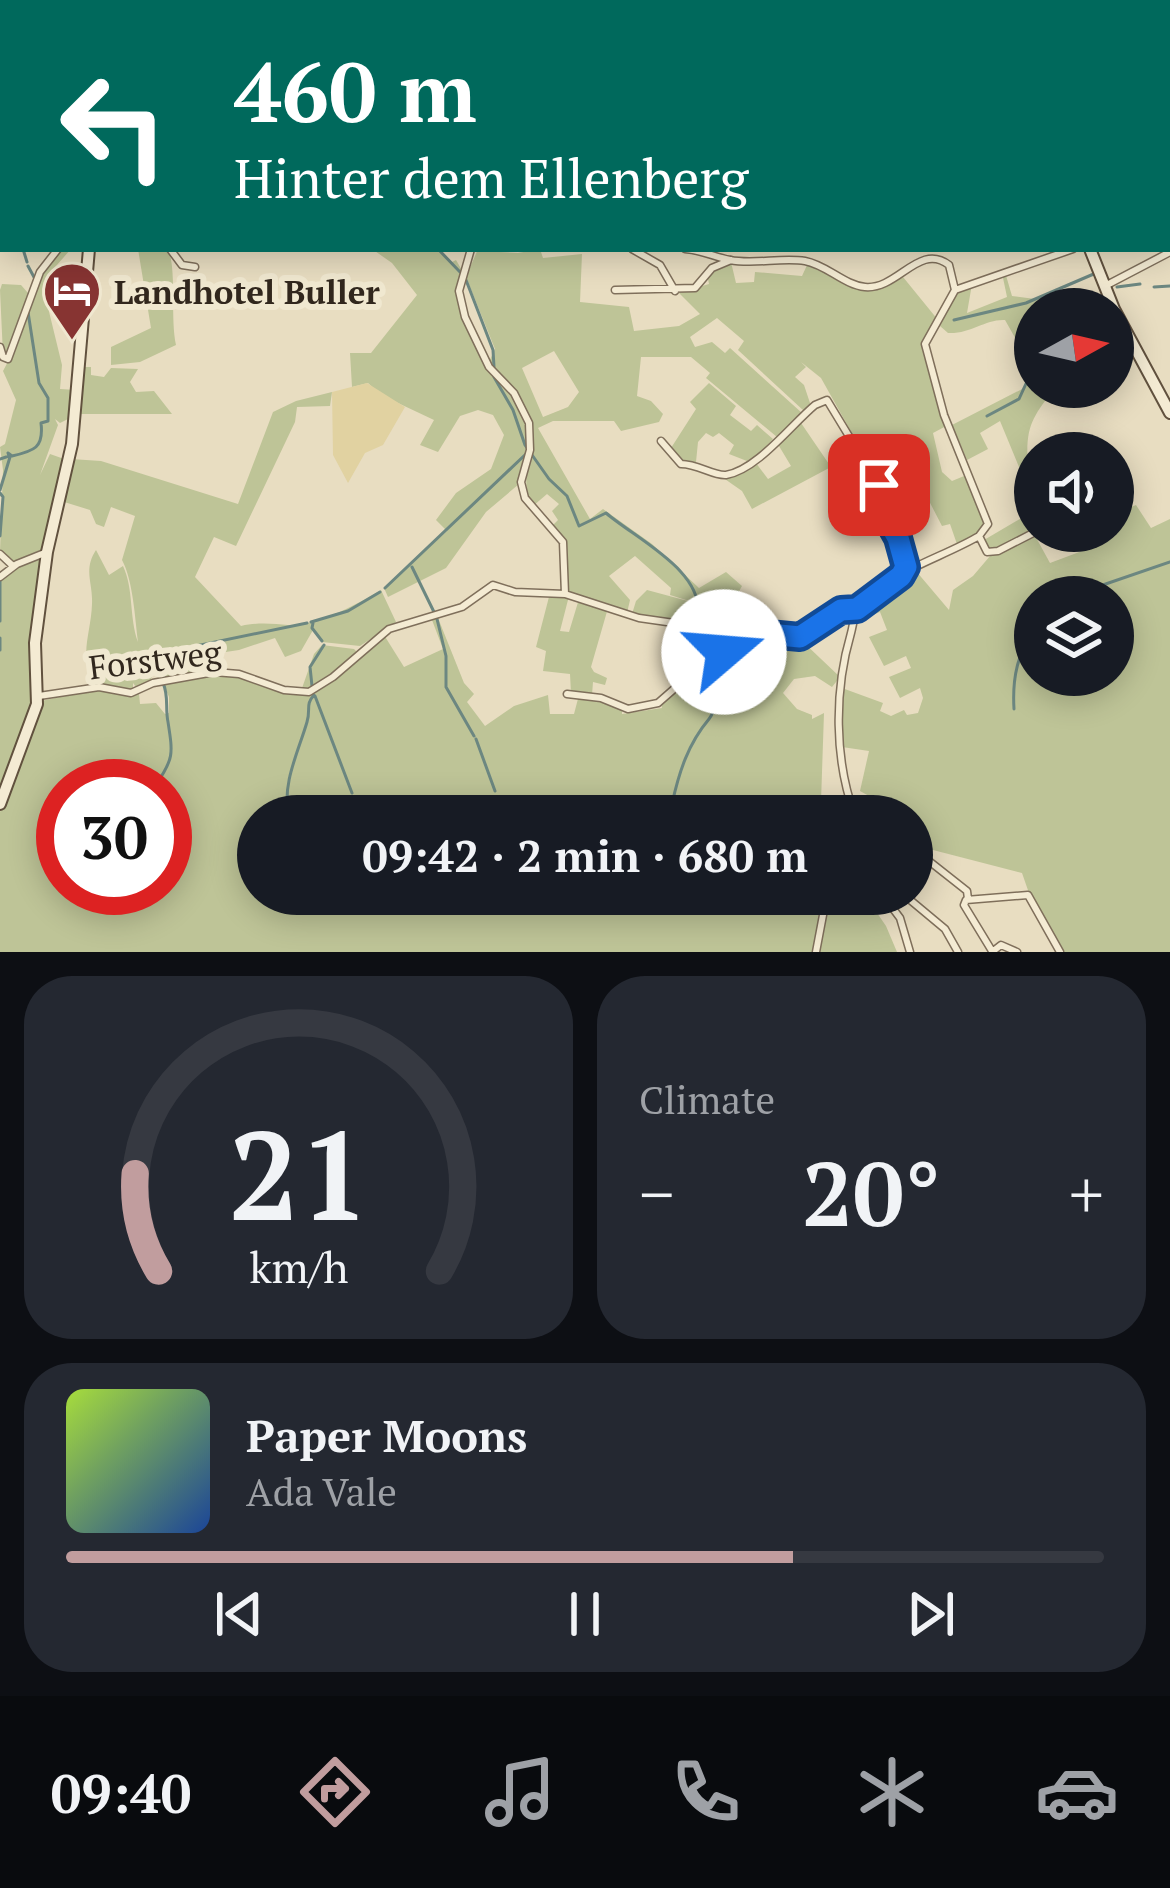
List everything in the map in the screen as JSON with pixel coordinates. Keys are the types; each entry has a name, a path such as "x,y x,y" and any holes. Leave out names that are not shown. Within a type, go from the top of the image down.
{"main road":[{"path":"0,804 38,696 35,643 47,552 72,444 89,252"},
{"path":"1091,252 1170,413"}],"street":[{"path":"0,346 3,357 8,358 40,272 56,252"},
{"path":"172,252 182,265 195,267"},
{"path":"470,252 460,291 465,316 489,367 514,393 531,430 522,491 563,542 565,594"},
{"path":"637,252 660,265 675,291"},
{"path":"709,252 731,260 807,262 871,287 894,280 922,260 939,258 949,265 956,290"},
{"path":"661,441 679,464 698,464 718,475 727,474 752,464 814,405 827,400 884,494 879,504 910,568 979,536 988,517 946,420 925,352 927,339 956,290 1064,252"},
{"path":"1105,286 1170,252"},
{"path":"615,290 675,291 700,285 712,268 731,260"},
{"path":"979,536 987,552 1014,543"},
{"path":"1,577 13,566 47,552"},
{"path":"0,554 13,566"},
{"name":"Forstweg","path":"38,696 99,688 131,693 153,683 214,672 309,692 334,677 389,629 462,607 493,584 515,592 565,594 683,628 695,626 706,612 714,610 748,632 800,637 841,610 857,609 910,568"},
{"path":"849,795 837,727 845,652 857,609"},
{"path":"567,694 601,698 628,709 658,703 682,682 717,667 727,649 748,632"},
{"path":"933,864 967,891 964,905 992,952 1001,945 1017,952"},
{"path":"968,899 1028,895 1060,952"},
{"path":"816,952 823,915"},
{"path":"898,915 910,952"},
{"path":"928,915 945,929 958,952"}],"green space":[{"path":"58,252 68,252 49,274 44,291 62,365 60,389 76,390 74,416 60,423 55,419 58,425 40,475 50,454 67,460 45,548 13,562 0,552 0,447 5,444 16,400 3,371 11,356 3,355 0,290 2,284 21,285 28,293 38,287 41,273"},
{"path":"138,252 169,252 176,345 140,362 111,365 111,347 151,328"},
{"path":"376,252 440,252 450,263 456,260 463,272 460,297 465,321 487,366 495,349 466,277 477,252 541,252 543,258 582,254 580,302 629,307 634,331 679,326 700,314 679,293 709,284 707,274 731,262 736,283 754,282 755,272 802,276 808,263 869,289 903,277 938,320 922,348 948,425 933,433 942,472 952,481 969,474 987,520 978,534 958,547 950,524 942,526 927,497 914,503 905,488 887,496 821,378 801,362 806,367 795,377 804,385 811,406 804,411 738,350 744,341 717,318 690,337 695,347 712,342 725,353 730,348 802,413 777,437 706,378 710,373 691,357 641,357 637,396 651,401 663,414 659,422 621,431 614,421 553,421 538,428 590,519 603,509 652,544 699,588 726,572 742,586 725,615 714,609 696,623 632,614 647,590 699,604 670,595 671,588 635,556 609,576 630,600 627,613 568,592 567,546 553,525 558,520 552,511 559,504 547,494 533,506 528,496 532,427 519,484 486,512 446,568 388,597 384,588 447,531 436,520 456,493 491,469 504,435 493,415 478,410 460,416 438,452 420,445 434,420 381,395 368,383 352,387 350,353 371,353 417,295 392,263","holes":["554,351 579,392 568,407 543,417 522,368"]},
{"path":"1002,273 1014,296 1014,336 1005,320 956,333 940,326 957,291 972,284 967,313 1007,297"},
{"path":"82,367 91,367 91,375 104,377 111,368 138,369 130,382 136,392 154,391 172,414 78,414"},
{"path":"709,383 736,406 730,415 751,431 757,425 773,439 752,463 729,454 734,445 719,433 713,437 706,433 698,442 696,462 680,462 671,448 696,409 690,402"},
{"path":"332,392 330,406 297,407 295,422 236,546 214,537 195,577 241,626 310,623 381,590 396,622 360,646 322,642 313,630 301,651 285,657 275,638 239,650 192,657 194,672 164,679 162,669 155,668 150,682 136,687 133,683 133,690 99,686 86,657 92,604 90,564 96,550 109,575 123,566 138,642 131,588 122,560 135,516 111,507 104,527 96,524 90,510 61,501 71,459 101,461 238,504 273,412"},
{"path":"1014,393 1014,408 1040,408 1030,432 1014,432 1014,455 1000,421 980,433 988,449 967,460 952,425"},
{"path":"799,420 831,467 752,509 742,491 722,477 756,463 768,479 791,466 776,441"},
{"path":"1136,505 1151,528 1170,519 1170,952 1062,952 1022,873 933,850 933,795 867,795 860,791 869,751 842,747 838,731 842,688 883,703 880,711 891,716 904,710 907,715 918,713 923,698 920,688 900,698 889,677 911,668 906,656 884,666 869,637 887,630 880,612 860,620 862,611 916,571 949,610 953,590 990,556 984,540 1014,522 1014,552 1044,552 1050,563 1079,552 1134,552"},
{"path":"43,554 35,703 0,797 0,579"},
{"path":"550,593 569,596 560,631 569,632 579,599 608,608 591,667 607,678 605,685 593,682 592,695 622,714 662,708 661,702 708,674 747,635 800,639 840,677 832,687 815,676 794,679 783,693 812,719 824,713 821,795 237,795 237,915 878,915 897,952 0,952 0,812 41,701 97,689 139,694 140,704 156,703 165,714 169,713 169,697 163,683 207,674 240,676 296,694 322,645 354,649 359,654 384,635 404,667 443,649 432,620 438,618 464,683 474,694 467,702 485,726 514,706 548,695 550,714 574,714 579,695 571,693 570,674 543,671 546,651 536,647"},
{"path":"711,611 742,630 716,666 698,627"}],"sand":[{"path":"367,383 405,407 383,445 365,453 348,483 333,455 332,392"}],"waterway":[{"path":"24,252 27,262"},
{"path":"441,252 460,272"},
{"path":"28,266 35,279"},
{"path":"954,320 1026,303 1096,273"},
{"path":"466,280 493,350 494,367"},
{"path":"1117,287 1140,284"},
{"path":"1154,287 1170,286"},
{"path":"0,459 36,447 41,423 48,421 48,398 39,383 28,312"},
{"path":"494,377 525,445 567,496 579,526 606,513 667,559 692,587 697,620"},
{"path":"987,416 1014,402"},
{"path":"385,588 527,453"},
{"path":"0,490 10,457"},
{"path":"0,493 0,536"},
{"path":"1129,576 1170,562"},
{"path":"412,567 434,612"},
{"path":"0,577 0,621"},
{"path":"311,622 348,611 380,592"},
{"path":"437,619 446,656 446,687 474,736"},
{"path":"163,679 162,653 307,623"},
{"path":"313,623 322,641"},
{"path":"699,626 716,662"},
{"path":"0,638 0,650"},
{"path":"312,686 310,667 324,645"},
{"path":"137,660 159,655"},
{"path":"674,795 690,748 725,686 721,668"},
{"path":"163,683 169,759"},
{"path":"288,795 314,695"},
{"path":"315,696 352,793"},
{"path":"1014,696 1014,709"},
{"path":"476,739 495,791"}],"place":[{"name":"Landhotel Buller","path":"72,342"}],"route":[{"path":"724,652 748,632 800,637 841,610 857,609 901,576 906,567 898,538 879,504 884,494 879,485"}]}
